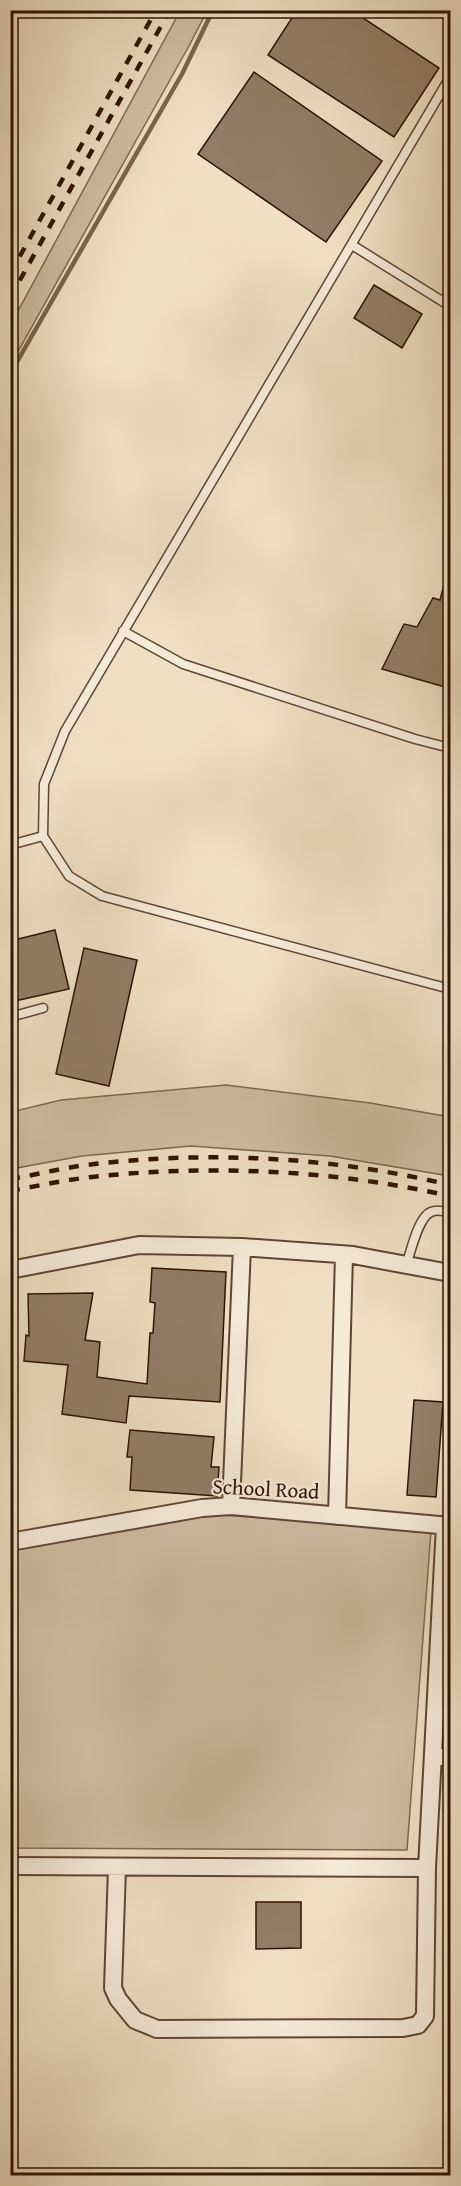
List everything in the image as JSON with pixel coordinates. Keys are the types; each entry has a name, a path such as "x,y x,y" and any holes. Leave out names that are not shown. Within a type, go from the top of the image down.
{"street":[{"path":"10,1270 140,1245 242,1246 344,1255 450,1274"},
{"path":"231,1506 242,1246"},
{"path":"337,1516 344,1255"},
{"name":"School Road","path":"10,1542 202,1508 231,1506 448,1526"},
{"path":"117,1868 113,1988 118,1999 135,2020 143,2025 157,2029 403,2028 418,2025 425,2016 427,1868 448,1526"},
{"path":"433,1757 450,1757"},
{"path":"10,1866 427,1868"}],"lane":[{"path":"450,77 65,731 44,784 43,836 69,876 102,896 450,989"},
{"path":"352,244 450,306"},
{"path":"123,631 183,664 416,740 450,748"},
{"path":"10,845 43,836"},
{"path":"10,1017 43,1008"},
{"path":"406,1265 418,1228 429,1212 439,1210 450,1213"}],"shaded area":[{"path":"180,11 207,11 11,364 11,324"},
{"path":"226,1085 370,1103 450,1117 450,1176 330,1156 191,1146 82,1156 11,1169 11,1112 61,1100"},
{"path":"211,1514 431,1531 407,1850 11,1848 11,1551"}],"building":[{"path":"297,10 351,10 439,68 394,137 268,55"},
{"path":"254,72 382,161 326,242 198,154"},
{"path":"374,285 422,314 402,348 354,318"},
{"path":"446,577 450,577 450,666 445,687 382,669 404,624 417,627 433,598 440,600"},
{"path":"55,930 69,989 10,1002 10,956 14,956 10,941"},
{"path":"84,948 137,960 109,1086 56,1074"},
{"path":"152,1268 226,1272 220,1402 129,1396 126,1423 62,1414 68,1365 24,1361 26,1335 29,1336 28,1294 93,1293 85,1340 100,1342 97,1377 147,1384 150,1333 153,1333 155,1303 150,1302"},
{"path":"414,1400 443,1402 436,1497 407,1495"},
{"path":"130,1430 214,1437 211,1467 219,1467 217,1496 130,1490 132,1457 127,1457"},
{"path":"256,1902 301,1902 301,1948 256,1949"}],"waterway":[{"path":"10,374 182,74 213,10"}],"railway":[{"path":"10,274 156,10"},
{"path":"10,298 170,10"},
{"path":"10,1179 77,1166 132,1160 223,1157 316,1162 406,1175 450,1185"},
{"path":"10,1191 92,1177 227,1170 362,1180 450,1196"}]}
